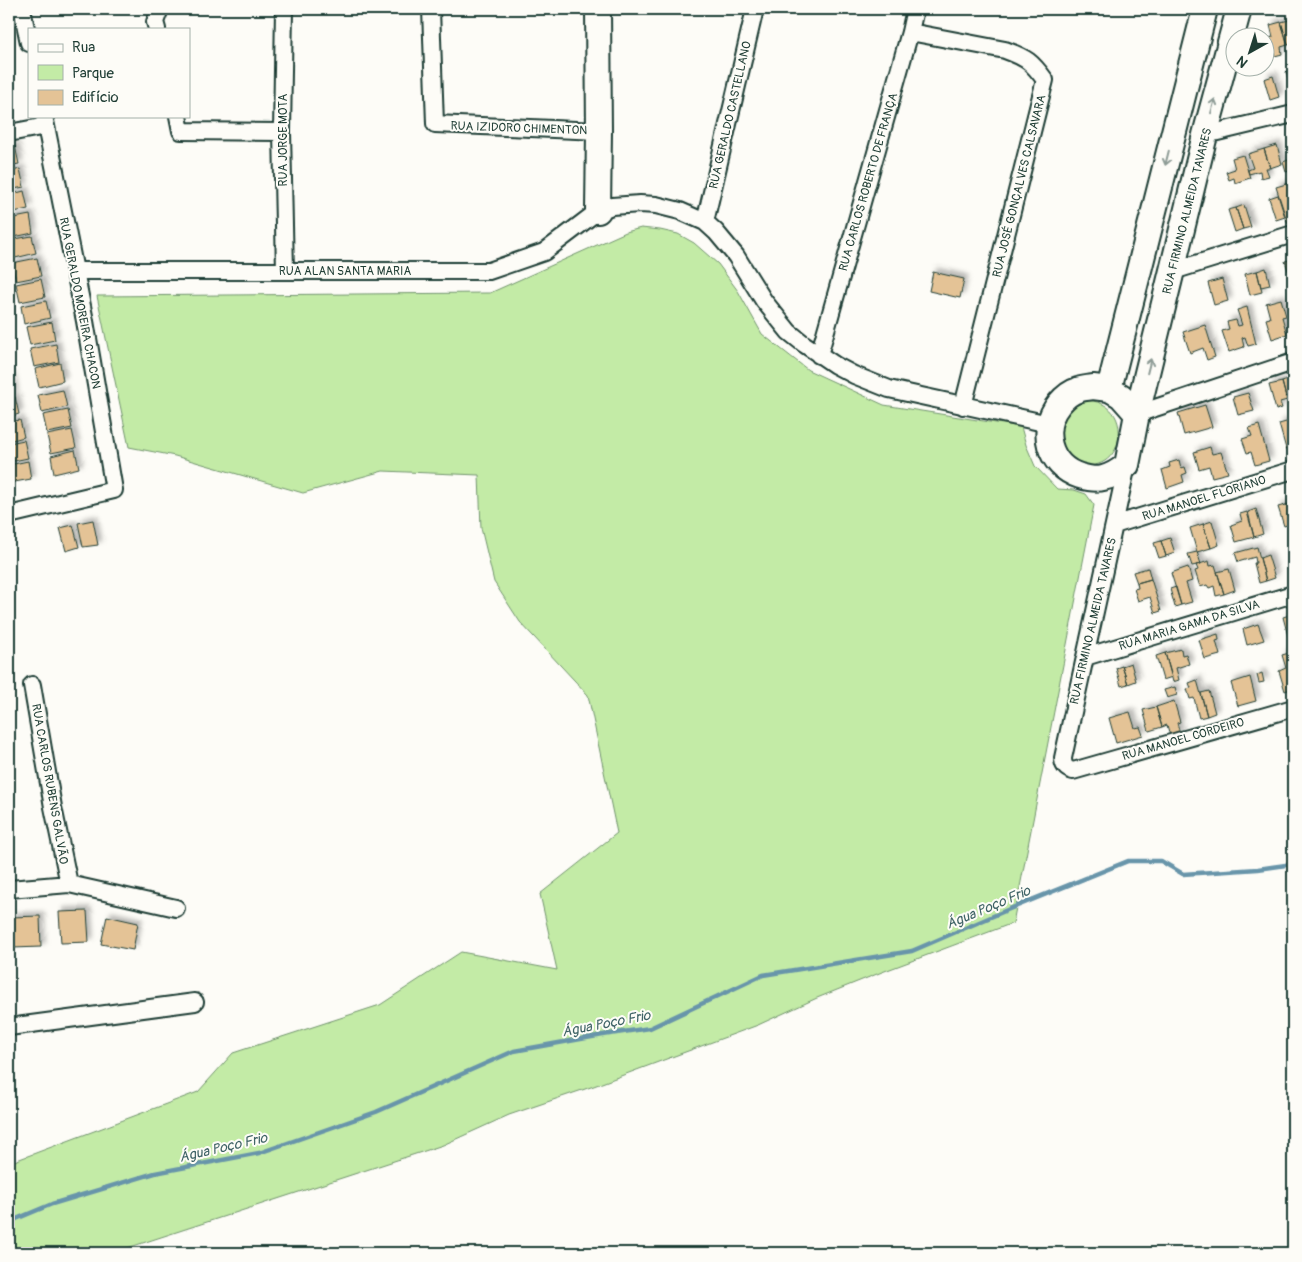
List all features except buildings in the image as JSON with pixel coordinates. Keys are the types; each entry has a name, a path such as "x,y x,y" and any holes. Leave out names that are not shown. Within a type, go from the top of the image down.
{"street":[{"path":"22,9 28,38"},
{"path":"157,28 155,22 160,9"},
{"name":"RUA JORGE MOTA","path":"284,9 282,132 285,271"},
{"name":"RUA IZIDORO CHIMENTON","path":"431,9 435,124 599,131"},
{"path":"598,9 598,211 612,206 656,205 680,211 705,222 736,256 764,301 789,332 819,355 854,375 871,383 906,394 1049,424"},
{"name":"RUA GERALDO CASTELLANO","path":"705,222 755,9"},
{"name":"RUA CARLOS ROBERTO DE FRANÇA","path":"819,355 915,9"},
{"path":"1109,389 1205,9"},
{"name":"RUA FIRMINO ALMEIDA TAVARES","path":"1073,771 1068,770 1064,766 1063,758 1085,657 1138,414 1205,135 1239,9"},
{"name":"RUA JOSÉ GONÇALVES CALSAVARA","path":"910,32 1005,50 1019,55 1034,64 1045,80 963,406"},
{"path":"1205,135 1293,114"},
{"path":"178,118 181,131 282,132"},
{"path":"9,133 45,121"},
{"name":"RUA GERALDO MOREIRA CHACON","path":"9,515 114,490 85,321 45,121"},
{"name":"RUA ALAN SANTA MARIA","path":"75,271 490,270 544,252 598,211"},
{"path":"1172,271 1293,234"},
{"path":"1127,465 1115,474 1101,478 1087,478 1073,474 1061,465 1052,453 1048,439 1049,424 1054,410 1064,398 1077,390 1093,387 1109,389 1121,396 1138,414 1293,362"},
{"name":"RUA MANOEL FLORIANO","path":"1114,525 1293,470"},
{"name":"RUA MARIA GAMA DA SILVA","path":"1085,657 1293,594"},
{"name":"RUA CARLOS RUBENS GALVÃO","path":"32,685 53,807 69,884"},
{"name":"RUA MANOEL CORDEIRO","path":"1073,771 1293,708"},
{"path":"9,889 69,884 176,908"},
{"path":"9,1027 195,1002"}],"green space":[{"path":"641,228 678,234 694,243 718,264 738,291 762,334 808,370 884,405 1021,427 1035,466 1057,489 1074,490 1086,494 1094,505 1013,923 817,998 758,1025 591,1087 509,1115 443,1145 112,1253 9,1253 9,1163 198,1092 233,1053 380,1005 461,952 557,970 540,894 617,833 588,695 520,622 494,582 481,528 479,475 383,471 303,493 175,456 129,447 97,296 490,293 626,232"},
{"path":"1081,401 1093,401 1106,406 1114,415 1119,426 1119,438 1115,450 1108,459 1097,465 1083,465 1063,454 1057,422 1070,405"}],"waterway":[{"name":"Água Poço Frio","path":"9,1222 52,1204 155,1173 259,1153 376,1112 514,1051 650,1028 763,975 912,951 1128,861 1161,861 1183,874 1258,869 1293,864"}]}
